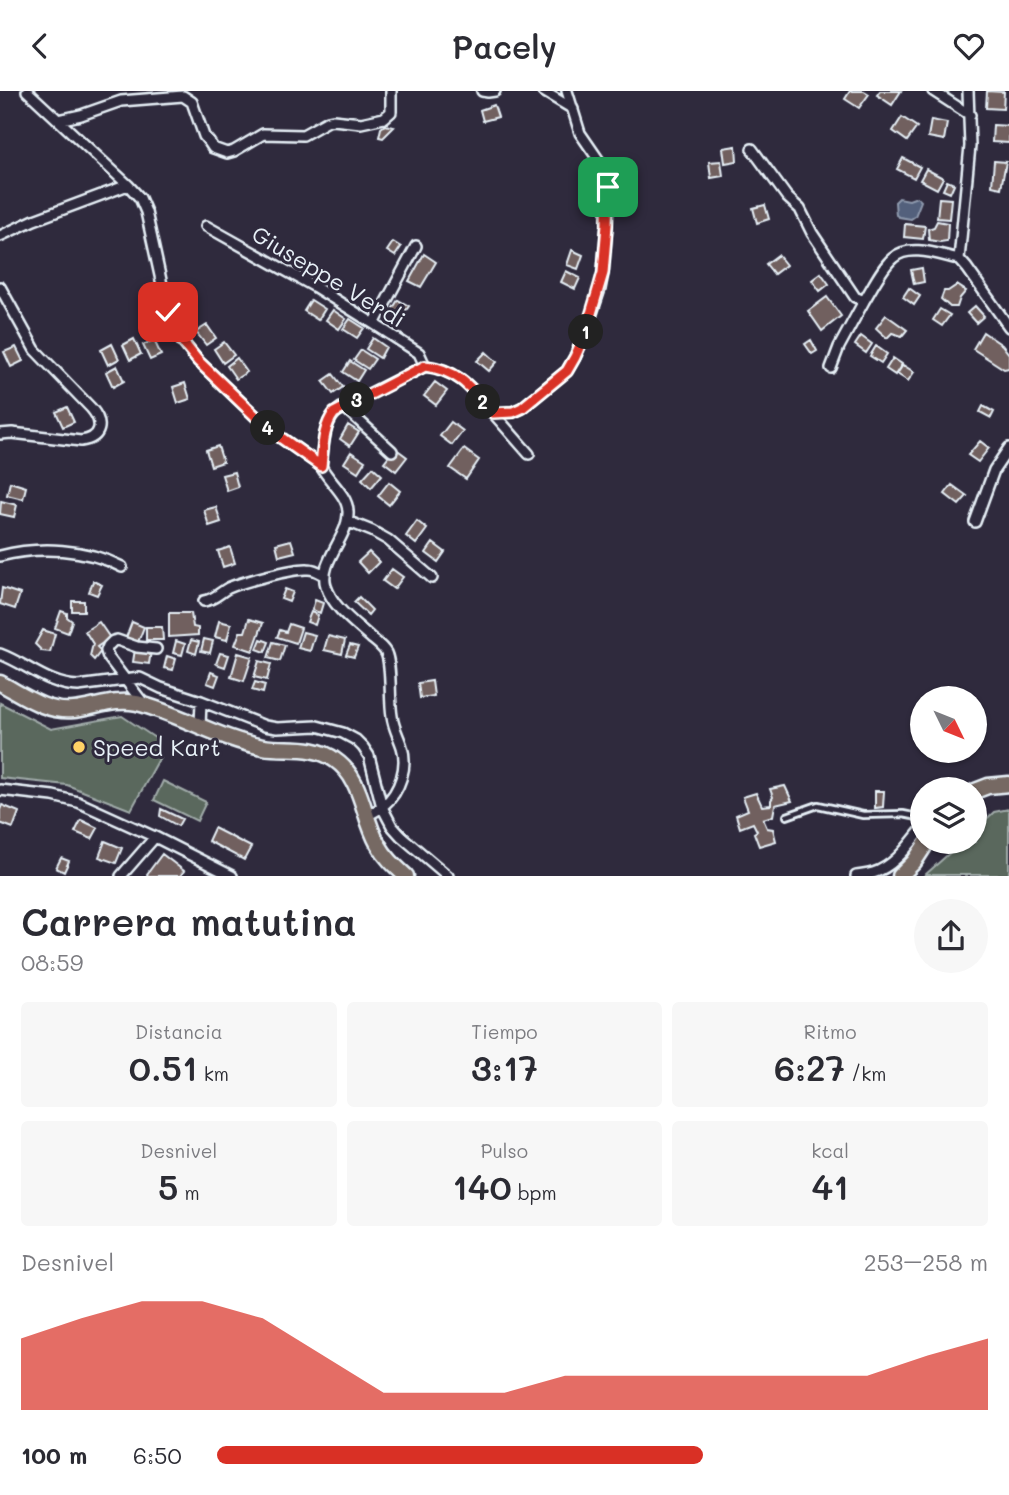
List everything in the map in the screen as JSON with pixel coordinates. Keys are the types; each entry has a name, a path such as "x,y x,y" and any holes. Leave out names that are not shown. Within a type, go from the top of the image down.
{"main road":[{"path":"0,683 39,704 57,710 75,710 123,702 144,705 240,741 263,747 301,748 325,754 339,762 351,776 373,835 383,852 406,876"},
{"path":"987,786 1009,784"},
{"path":"900,876 919,854"}],"street":[{"path":"27,91 128,185 143,204 168,312 182,341 198,361 270,430 321,466 346,502 347,521 324,575 326,586 341,610 387,654 392,719 404,758 397,790 382,807 366,816"},
{"path":"58,120 121,101 183,96 192,102 204,136 214,148 227,153 263,134 303,135 328,121 361,123 384,118 391,112 391,91"},
{"path":"482,91 495,91"},
{"path":"543,91 573,109"},
{"path":"493,413 513,412 522,408 567,371 585,334 600,289 608,187 602,166 580,133 567,91"},
{"path":"933,91 970,115"},
{"path":"959,259 970,146 968,91"},
{"path":"752,149 787,197 800,209 812,233 851,293 864,300"},
{"path":"0,236 34,220 128,185"},
{"name":"Giuseppe Verdi","path":"206,226 315,287 374,324 419,353 425,366"},
{"path":"374,324 416,246"},
{"path":"831,367 864,300 886,265 899,254 917,251 959,259 1009,327"},
{"path":"0,287 35,350 98,416 99,430 88,440 80,441 12,433 0,435"},
{"path":"321,466 329,420 334,413 425,366 454,374 470,387 529,454"},
{"path":"344,407 392,451"},
{"path":"975,522 994,470 1009,448"},
{"path":"347,521 388,540 432,578"},
{"path":"0,556 31,551 72,552 92,555 122,567"},
{"path":"204,601 211,600 235,586 294,570 314,569 324,575"},
{"path":"144,705 106,651 113,641 117,640 137,647 156,649"},
{"path":"0,654 45,678 69,686 140,678 265,726 317,726 343,733 356,740 369,757 387,818 401,836 448,876"},
{"path":"200,726 201,701"},
{"path":"0,790 67,799 155,837 232,876"},
{"path":"121,876 155,837"},
{"path":"856,876 884,869 910,844"}],"lane":[{"path":"787,816 818,805 863,815 910,815"}],"green space":[{"name":"Speed Kart","path":"0,703 51,729 122,716 155,738 160,757 131,810 67,785 0,778"},
{"path":"163,781 206,802 197,821 154,800"},
{"path":"1009,809 1009,875 925,875 949,854 987,854 987,819 994,812"}],"water":[{"path":"917,197 921,201 915,216 911,219 896,215 895,202 899,198 909,200"}],"building":[{"path":"850,91 864,91 869,94 859,108 845,99"},
{"path":"880,91 901,91 892,105 877,95"},
{"path":"987,91 1004,92 1003,109 986,108"},
{"path":"494,105 498,117 483,121 480,110"},
{"path":"902,117 917,127 907,141 893,131"},
{"path":"931,120 947,123 944,140 928,137"},
{"path":"385,125 394,127 383,138 379,137 381,128"},
{"path":"993,125 1009,126 1009,143 992,142"},
{"path":"736,146 737,161 725,163 723,148"},
{"path":"903,158 920,167 914,178 897,169"},
{"path":"721,161 723,176 711,178 709,162"},
{"path":"994,161 1006,162 1001,188 992,186"},
{"path":"926,169 943,178 937,189 920,180"},
{"path":"947,181 954,184 950,193 943,190"},
{"path":"939,198 951,199 949,219 937,218"},
{"path":"765,205 769,219 757,223 753,208"},
{"path":"937,221 948,223 947,241 929,240 928,229 934,227"},
{"path":"905,224 925,226 923,239 904,237"},
{"path":"393,242 401,247 395,256 387,251"},
{"path":"572,250 583,255 578,269 567,265"},
{"path":"424,254 436,262 421,287 409,281"},
{"path":"778,255 786,265 774,274 766,264"},
{"path":"922,268 924,282 914,284 911,270"},
{"path":"566,271 580,278 575,289 561,282"},
{"path":"821,273 829,284 820,291 812,280"},
{"path":"957,285 966,291 957,307 950,307 941,299 944,291"},
{"path":"909,288 920,296 914,305 903,297"},
{"path":"827,297 841,316 822,331 808,311"},
{"path":"311,300 325,309 318,320 304,311"},
{"path":"398,300 409,306 400,319 390,313"},
{"path":"975,306 984,316 976,323 967,313"},
{"path":"940,309 950,315 942,326 933,320"},
{"path":"333,310 346,319 339,329 326,320"},
{"path":"886,315 907,330 902,336 892,333 887,338 876,328"},
{"path":"350,319 364,328 357,338 343,329"},
{"path":"207,325 216,338 206,345 196,332"},
{"path":"983,332 1002,345 1009,354 1009,368 1004,369 973,349"},
{"path":"861,336 872,344 866,353 855,345"},
{"path":"373,338 386,347 380,358 366,349"},
{"path":"134,339 141,354 130,360 123,345"},
{"path":"154,340 161,355 150,360 143,345"},
{"path":"811,340 817,351 812,354 805,344"},
{"path":"224,342 234,355 223,363 214,349"},
{"path":"112,344 119,359 108,365 101,350"},
{"path":"876,346 887,354 881,363 870,356"},
{"path":"16,347 23,361 11,367 4,352"},
{"path":"361,350 375,359 368,369 354,360"},
{"path":"486,352 497,362 489,371 477,361"},
{"path":"237,358 247,372 236,379 227,366"},
{"path":"893,358 902,364 895,375 886,369"},
{"path":"350,361 364,370 357,381 343,372"},
{"path":"903,365 914,372 908,381 897,374"},
{"path":"117,366 124,381 113,387 106,372"},
{"path":"333,374 343,387 333,394 323,381"},
{"path":"435,382 447,391 436,405 424,396"},
{"path":"185,383 190,399 178,403 173,387"},
{"path":"983,406 994,412 991,418 980,412"},
{"path":"67,407 74,422 63,427 56,412"},
{"path":"451,422 463,431 452,445 440,436"},
{"path":"348,425 359,432 350,446 340,439"},
{"path":"980,441 989,448 978,462 968,455"},
{"path":"218,446 223,462 211,466 206,450"},
{"path":"395,448 407,457 396,471 384,462"},
{"path":"464,449 479,460 466,479 450,468"},
{"path":"351,452 365,461 358,472 344,463"},
{"path":"373,467 382,475 371,488 362,479"},
{"path":"234,472 238,487 227,491 222,475"},
{"path":"10,482 26,487 23,499 7,495"},
{"path":"389,482 400,491 389,505 378,496"},
{"path":"952,485 967,496 959,505 945,494"},
{"path":"1,501 17,505 14,517 0,514"},
{"path":"216,507 221,522 209,526 204,510"},
{"path":"417,521 427,529 416,544 406,536"},
{"path":"291,540 295,552 279,556 276,544"},
{"path":"433,543 445,552 438,562 426,553"},
{"path":"230,547 235,563 223,567 218,551"},
{"path":"369,552 379,562 368,573 358,562"},
{"path":"392,569 403,577 394,589 383,581"},
{"path":"93,581 102,585 97,595 89,592"},
{"path":"2,588 20,594 15,609 0,604"},
{"path":"285,589 293,592 289,602 281,599"},
{"path":"359,597 372,610 368,615 354,602"},
{"path":"315,600 323,603 320,613 312,610"},
{"path":"72,601 84,601 84,611 72,611"},
{"path":"61,611 67,613 67,617 72,621 68,633 55,628"},
{"path":"311,612 318,615 315,625 307,622"},
{"path":"169,613 191,613 193,627 198,628 198,635 169,637"},
{"path":"249,619 263,623 253,651 235,645 240,632 245,632"},
{"path":"219,621 231,624 227,640 215,637"},
{"path":"99,622 110,638 97,647 101,651 94,660 90,656 93,644 85,631"},
{"path":"132,622 144,627 138,642 126,638"},
{"path":"289,624 301,628 296,643 277,637 280,630 286,632"},
{"path":"146,627 162,627 163,640 146,640"},
{"path":"43,630 55,634 50,652 42,651 35,644"},
{"path":"303,632 315,635 310,651 298,648"},
{"path":"328,636 345,640 342,654 324,650"},
{"path":"204,639 213,641 210,653 201,651"},
{"path":"261,639 269,642 265,652 257,649"},
{"path":"191,640 199,642 196,654 188,651"},
{"path":"176,641 185,644 182,655 173,653"},
{"path":"273,642 285,645 280,661 268,658"},
{"path":"350,645 358,647 354,657 346,655"},
{"path":"135,649 151,651 149,664 133,662"},
{"path":"220,653 229,655 225,667 216,664"},
{"path":"238,653 252,657 244,681 231,677"},
{"path":"167,656 176,659 173,670 164,668"},
{"path":"259,661 271,664 267,680 254,677"},
{"path":"211,672 219,675 215,686 207,683"},
{"path":"432,681 434,696 420,698 418,683"},
{"path":"255,682 265,685 263,693 252,690"},
{"path":"785,786 792,801 775,805 773,816 763,819 767,828 773,829 776,841 759,846 753,823 740,828 736,815 748,810 743,797 756,793 762,806 771,805 773,797 770,789"},
{"path":"875,791 884,791 883,807 875,808"},
{"path":"2,805 19,812 13,828 0,823"},
{"path":"161,809 182,819 178,826 160,816"},
{"path":"81,820 98,828 92,839 75,832"},
{"path":"214,828 251,847 244,860 208,841"},
{"path":"105,841 122,848 116,863 99,857"},
{"path":"162,854 184,871 180,876 148,876"},
{"path":"61,858 69,861 64,872 56,868"}],"place":[{"name":"Speed Kart","path":"79,747"}],"route":[{"path":"168,312 182,341 198,361 270,430 321,466 326,428 334,413 425,366 454,374 470,387 493,413 513,412 522,408 567,371 585,334 603,273 608,187"}]}
